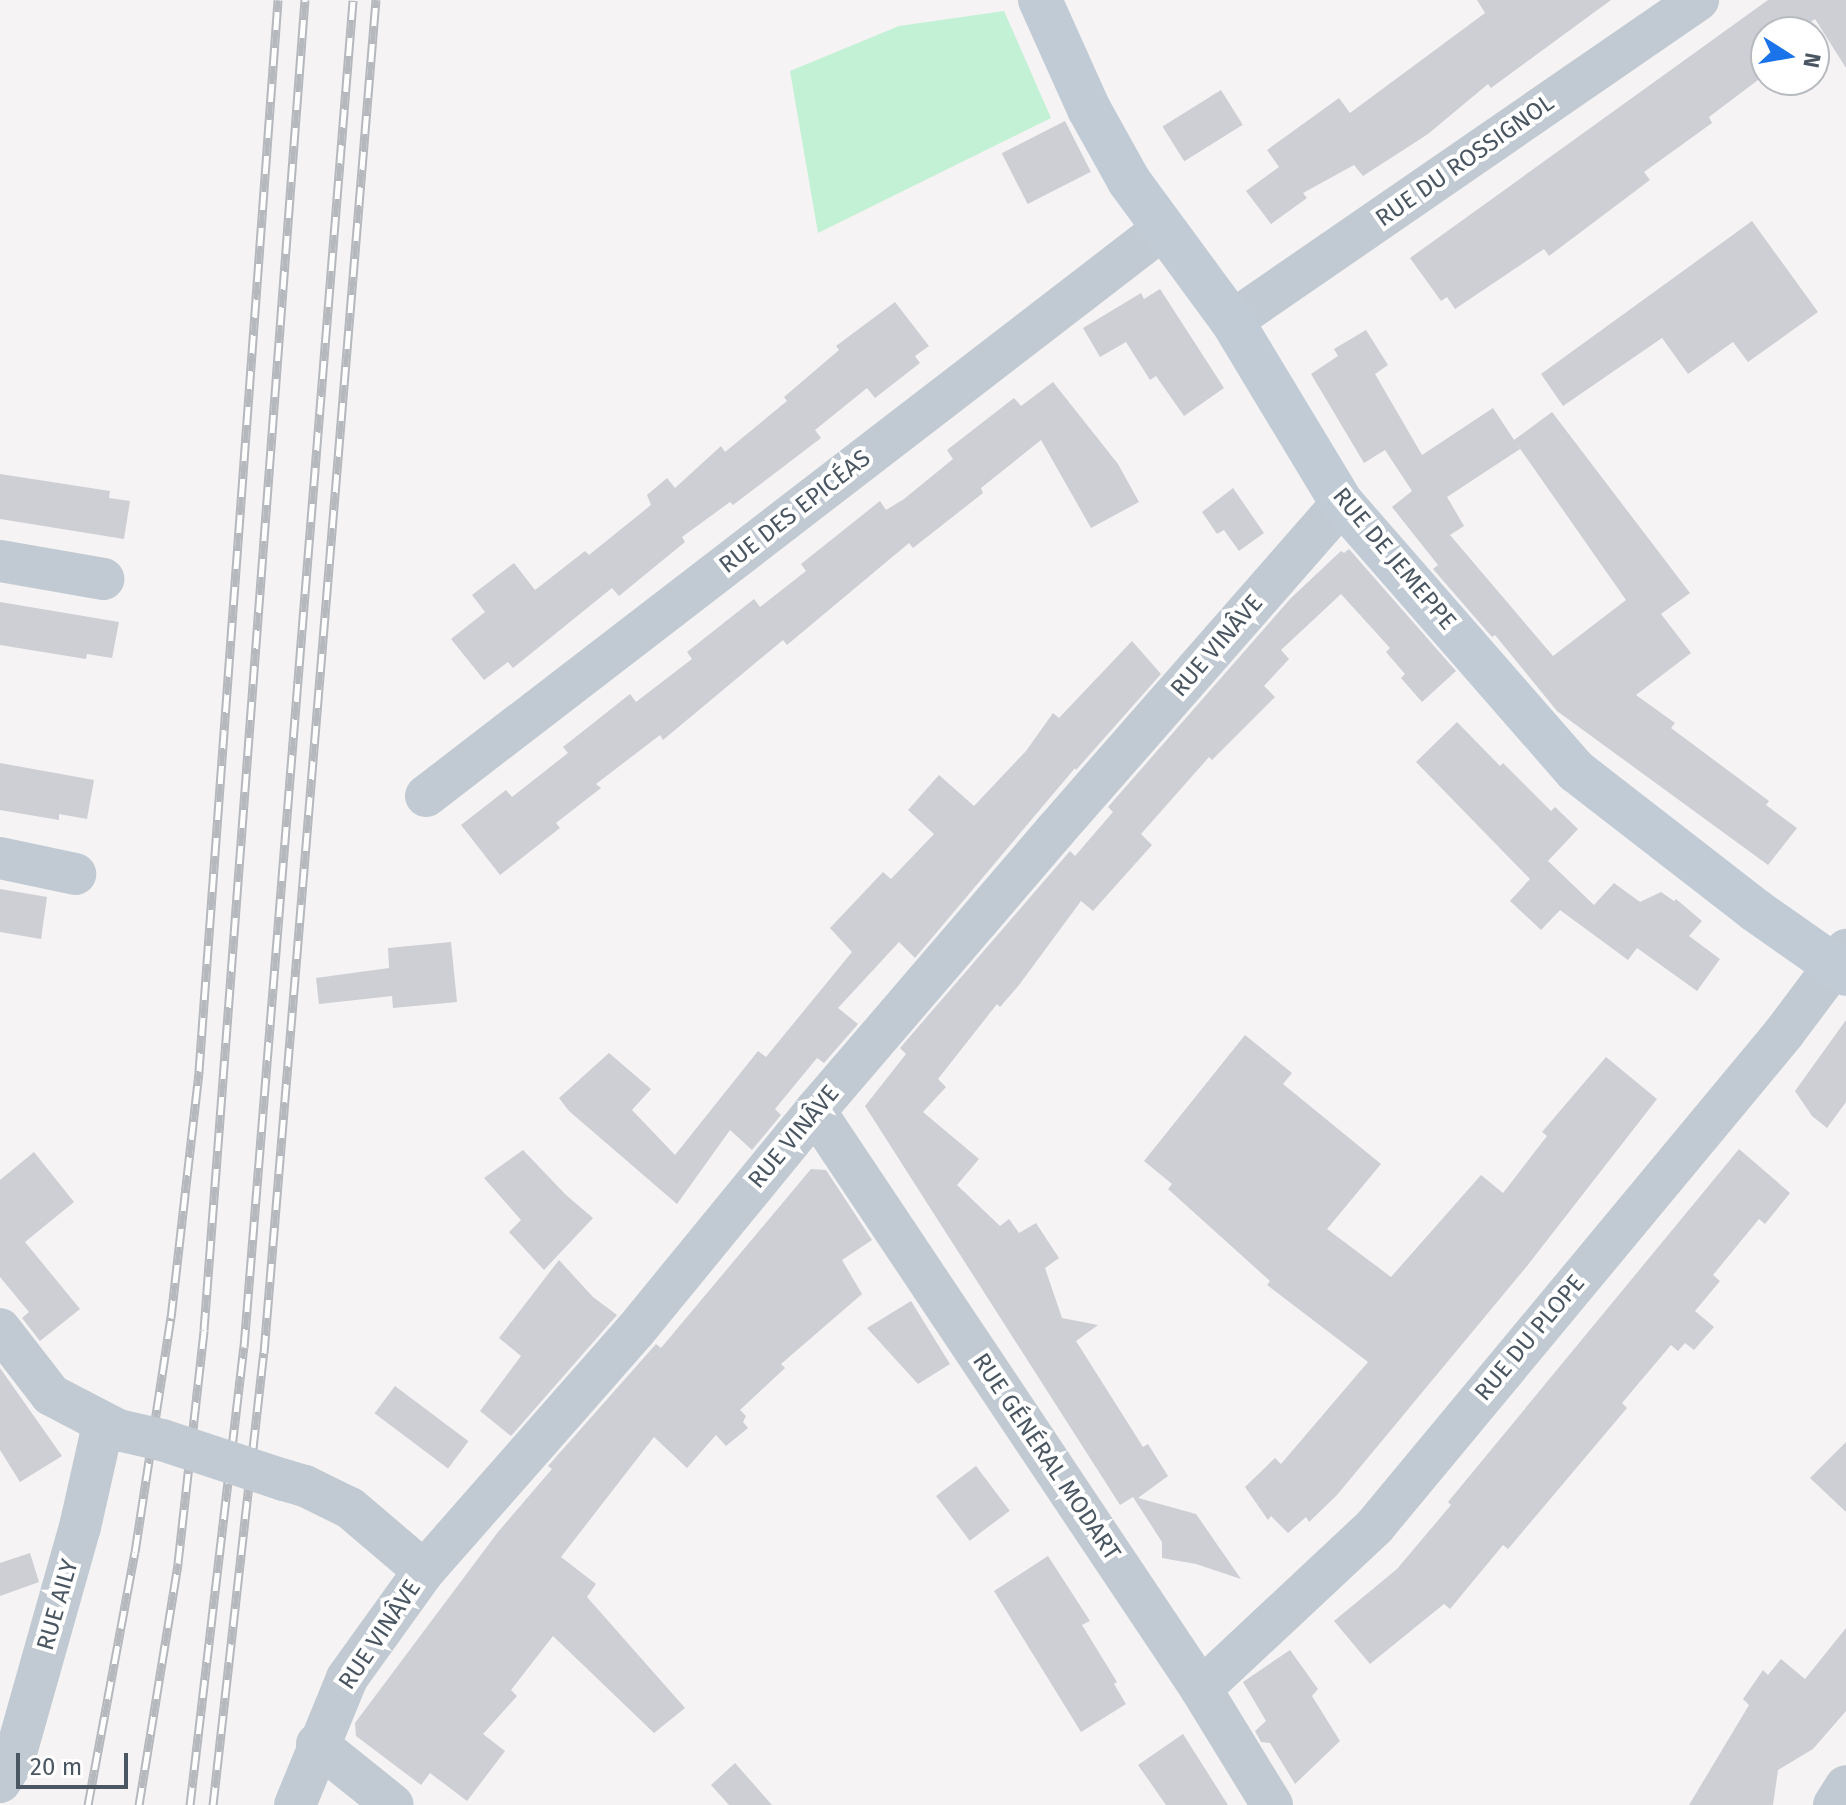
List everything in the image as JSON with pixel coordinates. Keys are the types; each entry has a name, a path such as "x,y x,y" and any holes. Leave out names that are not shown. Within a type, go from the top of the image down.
{"street":[{"name":"RUE DE JEMEPPE","path":"1040,0 1089,109 1129,181 1232,321 1342,503 1576,771 1755,910 1842,963"},
{"name":"RUE DU ROSSIGNOL","path":"1232,321 1698,0"},
{"name":"RUE DES EPICÉAS","path":"426,796 1164,228"},
{"name":"RUE VINÂVE","path":"295,1805 317,1744 347,1678 424,1571 635,1331 815,1111 1342,503"},
{"path":"0,561 103,579"},
{"path":"0,858 75,874"},
{"name":"RUE DU PLOPE","path":"1201,1689 1375,1526 1842,963"},
{"name":"RUE GÉNÉRAL MODART","path":"815,1111 1201,1689 1272,1805"},
{"path":"0,1329 51,1395 111,1427 162,1440 305,1486 350,1508 424,1571"},
{"name":"RUE AILY","path":"0,1782 14,1760 111,1427"},
{"path":"317,1744 393,1805"},
{"path":"1834,1805 1846,1786"}],"green space":[{"path":"1004,11 1051,118 818,233 790,71 899,26"}],"building":[{"path":"1477,0 1611,0 1491,88 1488,84 1428,134 1363,176 1354,165 1303,193 1307,198 1271,224 1246,191 1279,167 1267,150 1339,98 1350,113 1485,13"},
{"path":"1768,0 1846,0 1846,68 1830,43 1830,16 1750,16 1750,86 1709,117 1712,123 1644,172 1650,180 1549,256 1544,249 1455,309 1447,297 1441,301 1410,258"},
{"path":"1221,90 1243,125 1184,161 1162,127"},
{"path":"1065,121 1091,172 1028,204 1002,153"},
{"path":"1752,221 1818,312 1748,362 1733,342 1688,374 1662,338 1563,406 1541,374"},
{"path":"1160,289 1224,388 1184,416 1156,376 1150,380 1126,342 1100,357 1083,328 1141,293 1144,299"},
{"path":"895,302 929,346 915,356 920,363 875,398 867,388 815,430 821,438 733,505 730,502 682,537 685,542 619,596 612,588 513,668 508,662 484,680 451,639 485,612 472,595 514,563 535,590 585,551 589,555 651,505 647,495 667,478 675,488 721,446 725,452 787,401 784,397 839,350 836,346"},
{"path":"1366,330 1388,365 1375,374 1422,455 1493,408 1514,440 1552,412 1690,593 1661,614 1691,653 1636,695 1675,723 1671,728 1769,801 1766,805 1797,828 1768,865 1557,711 1495,635 1492,637 1433,569 1438,565 1392,507 1412,491 1385,450 1364,463 1311,374 1338,356 1334,349","holes":["1520,449 1626,600 1553,656 1450,535 1464,526 1447,497"]},
{"path":"1053,382 1118,464 1139,502 1091,528 1041,440 981,488 983,493 913,548 909,543 787,645 783,640 663,740 660,735 596,784 601,788 556,823 560,828 500,875 461,825 506,790 512,797 568,753 563,747 630,694 636,702 692,659 687,652 754,599 760,607 806,571 801,564 880,501 886,510 904,499 953,459 947,450 1014,398 1021,406"},
{"path":"0,474 110,491 109,498 130,501 124,539 0,519"},
{"path":"1233,488 1264,533 1239,551 1224,530 1217,534 1202,512"},
{"path":"1349,549 1456,671 1422,702 1401,678 1405,674 1386,652 1390,648 1341,594 1281,650 1289,659 1264,686 1275,697 1212,760 1209,757 1141,834 1152,845 1093,911 1081,901 1019,985 1000,1007 997,1004 938,1079 946,1087 923,1112 979,1159 957,1185 1000,1226 1009,1219 1019,1233 1036,1223 1059,1258 1045,1268 1062,1318 1098,1325 1076,1341 1143,1447 1148,1444 1168,1476 1138,1498 1196,1514 1241,1579 1196,1564 1162,1558 1162,1542 1133,1497 1120,1505 865,1106 906,1054 900,1048 1070,851 1075,856 1113,812 1108,807 1291,598 1341,551 1344,553"},
{"path":"0,602 119,622 112,658 87,654 86,659 0,645"},
{"path":"1132,641 1161,674 1075,768 915,958 899,942 838,1008 858,1024 824,1063 817,1058 775,1109 781,1115 752,1150 730,1130 677,1204 569,1111 559,1098 609,1053 651,1089 632,1110 675,1155 758,1051 766,1057 852,952 830,928 883,872 891,879 934,834 908,810 939,775 974,806 1026,751 1053,713 1059,718"},
{"path":"1457,722 1500,766 1503,763 1551,811 1555,807 1578,829 1548,861 1594,905 1614,883 1640,902 1661,892 1674,901 1676,899 1702,921 1689,936 1720,959 1697,991 1637,948 1628,960 1560,910 1541,930 1510,901 1530,879 1416,762"},
{"path":"0,763 94,780 87,819 59,814 59,820 0,810"},
{"path":"0,889 47,897 41,939 0,932"},
{"path":"451,942 457,1002 393,1008 392,996 319,1004 316,978 389,968 388,948"},
{"path":"1846,1020 1846,1102 1827,1128 1812,1116 1795,1091"},
{"path":"1245,1035 1292,1073 1283,1084 1381,1164 1327,1229 1391,1277 1481,1175 1503,1193 1547,1136 1542,1132 1606,1057 1657,1099 1527,1266 1337,1495 1309,1522 1306,1517 1288,1533 1271,1516 1268,1520 1245,1487 1275,1458 1281,1464 1368,1362 1267,1285 1270,1281 1168,1189 1172,1184 1144,1161"},
{"path":"1739,1149 1790,1193 1765,1224 1759,1219 1713,1275 1720,1281 1695,1311 1714,1327 1694,1350 1685,1343 1678,1351 1671,1345 1622,1403 1627,1408 1508,1549 1503,1545 1450,1609 1444,1604 1370,1664 1334,1621 1397,1569 1451,1505 1448,1502"},
{"path":"523,1150 593,1218 544,1270 509,1232 521,1220 484,1178"},
{"path":"34,1152 74,1202 25,1242 80,1309 40,1341 22,1318 29,1312 0,1277 0,1180"},
{"path":"811,1169 826,1170 872,1240 842,1260 862,1294 781,1364 785,1368 740,1410 746,1416 743,1422 748,1428 726,1446 716,1435 687,1468 654,1437 561,1557 596,1584 587,1597 685,1708 654,1733 553,1636 511,1690 517,1696 483,1734 505,1751 467,1801 430,1773 421,1785 356,1736 355,1723 498,1532 552,1469 548,1466 656,1344 661,1348"},
{"path":"559,1260 593,1297 617,1315 511,1436 480,1411 521,1356 499,1338"},
{"path":"911,1301 950,1364 918,1384 867,1328"},
{"path":"0,1368 62,1456 20,1482 0,1450"},
{"path":"395,1386 468,1441 448,1469 375,1413"},
{"path":"1846,1442 1846,1512 1810,1478"},
{"path":"976,1466 1010,1511 970,1541 936,1496"},
{"path":"30,1553 39,1582 0,1596 0,1563"},
{"path":"1048,1556 1090,1621 1082,1625 1117,1682 1114,1684 1126,1704 1081,1732 994,1591"},
{"path":"1846,1628 1846,1711 1813,1749 1778,1770 1773,1805 1689,1805 1749,1705 1743,1699 1763,1670 1768,1675 1781,1659 1805,1679"},
{"path":"1290,1650 1318,1689 1312,1696 1340,1741 1295,1784 1270,1743 1261,1742 1255,1731 1266,1721 1243,1682"},
{"path":"1183,1734 1228,1805 1166,1805 1138,1765"},
{"path":"735,1763 772,1805 729,1805 711,1785"}],"railway":[{"path":"88,1805 135,1552 171,1318 199,1071 278,0"},
{"path":"139,1805 178,1563 204,1330 305,0"},
{"path":"190,1805 244,1347 353,0"},
{"path":"213,1805 264,1353 376,0"}]}
